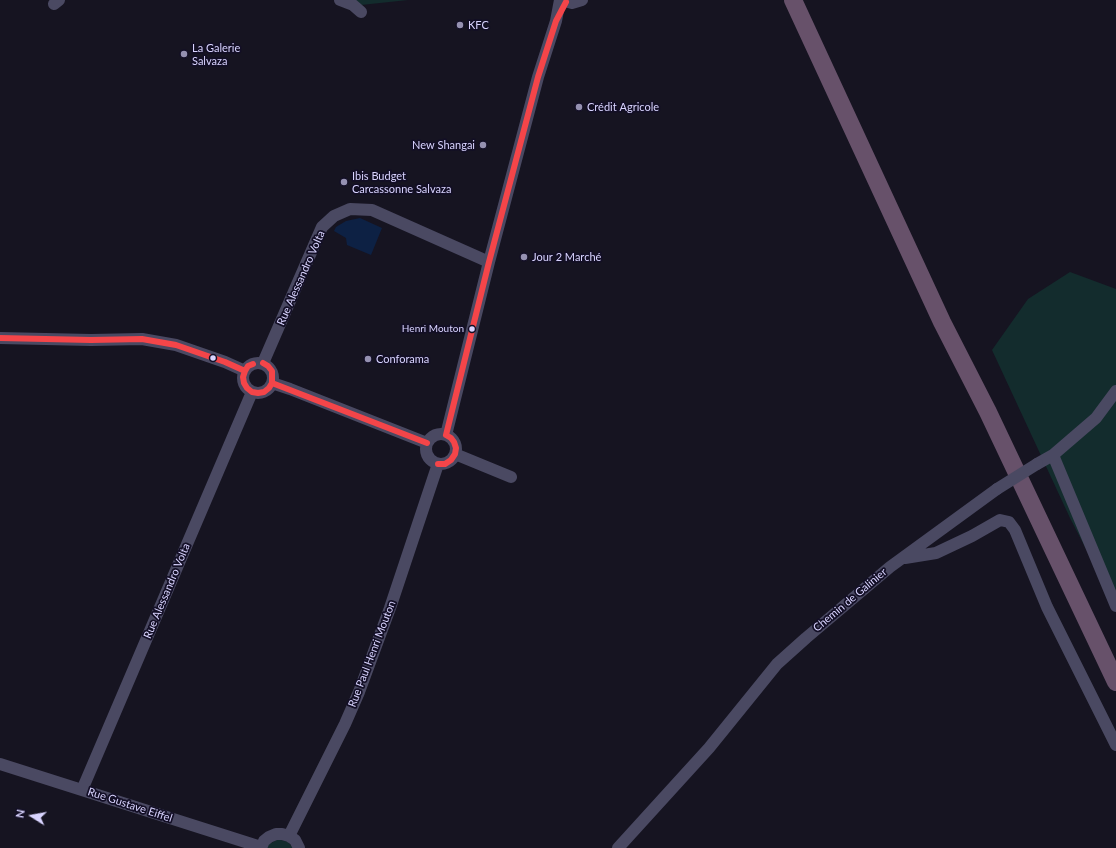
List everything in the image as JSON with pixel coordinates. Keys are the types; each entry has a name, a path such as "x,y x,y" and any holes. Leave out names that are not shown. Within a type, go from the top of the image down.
{"highway":[{"path":"793,0 939,315 988,412 1116,682"},
{"path":"803,0 931,271 981,372 1037,496 1116,663"}],"street":[{"path":"340,0 353,5 361,12"},
{"path":"446,435 489,262 538,77 562,1 572,2 582,0"},
{"name":"Rue Alessandro Volta","path":"263,363 322,227 334,216 350,209 372,210 489,262"},
{"path":"0,338 91,340 142,339 176,345 225,362 245,371"},
{"path":"263,363 272,371 272,383 264,392 252,392 244,383 243,377 245,371 253,364 263,363"},
{"path":"272,383 296,391 427,443"},
{"name":"Chemin de Galinier","path":"618,848 709,748 778,664 806,638 902,558 998,489 1053,455 1096,418 1116,391"},
{"name":"Rue Alessandro Volta","path":"82,790 252,392"},
{"path":"435,435 446,435 454,442 456,448 455,454 451,460 445,464 438,464 428,458 426,453 427,443 430,438 435,435"},
{"path":"455,454 510,477"},
{"path":"1053,455 1116,606"},
{"name":"Rue Paul Henri Mouton","path":"289,836 345,724 359,692 390,608 438,464"},
{"path":"902,558 936,553 972,536 1000,520 1009,522 1015,530 1047,607 1116,745"},
{"name":"Rue Gustave Eiffel","path":"0,764 261,848"},
{"path":"261,848 264,841 276,834 289,836 295,840 299,848"}],"green space":[{"path":"356,0 408,0 361,5"},
{"path":"1070,272 1116,289 1116,607 1070,518 992,350 1028,299"},
{"path":"277,840 288,842 293,848 267,848 269,844"}],"water":[{"path":"360,218 382,228 371,255 347,245 346,238 334,231 336,227 346,221"}],"transit line":[{"path":"446,435 489,262 538,77 556,21 566,2"},
{"path":"0,338 91,340 142,339 176,345 225,362 245,371"},
{"path":"253,364 248,366 245,371 243,377 244,383 252,392 258,393 264,392 272,383 272,371 263,363"},
{"path":"272,383 427,443"},
{"path":"438,464 445,464 451,460 455,454 456,448 454,442 446,435"}],"place":[{"name":"KFC","path":"460,25"},
{"name":"La Galerie Salvaza","path":"184,54"},
{"name":"Crédit Agricole","path":"579,107"},
{"name":"New Shangai","path":"483,145"},
{"name":"Ibis Budget Carcassonne Salvaza","path":"344,182"},
{"name":"Jour 2 Marché","path":"524,257"},
{"name":"Henri Mouton","path":"472,329"},
{"name":"Conforama","path":"368,359"}]}
